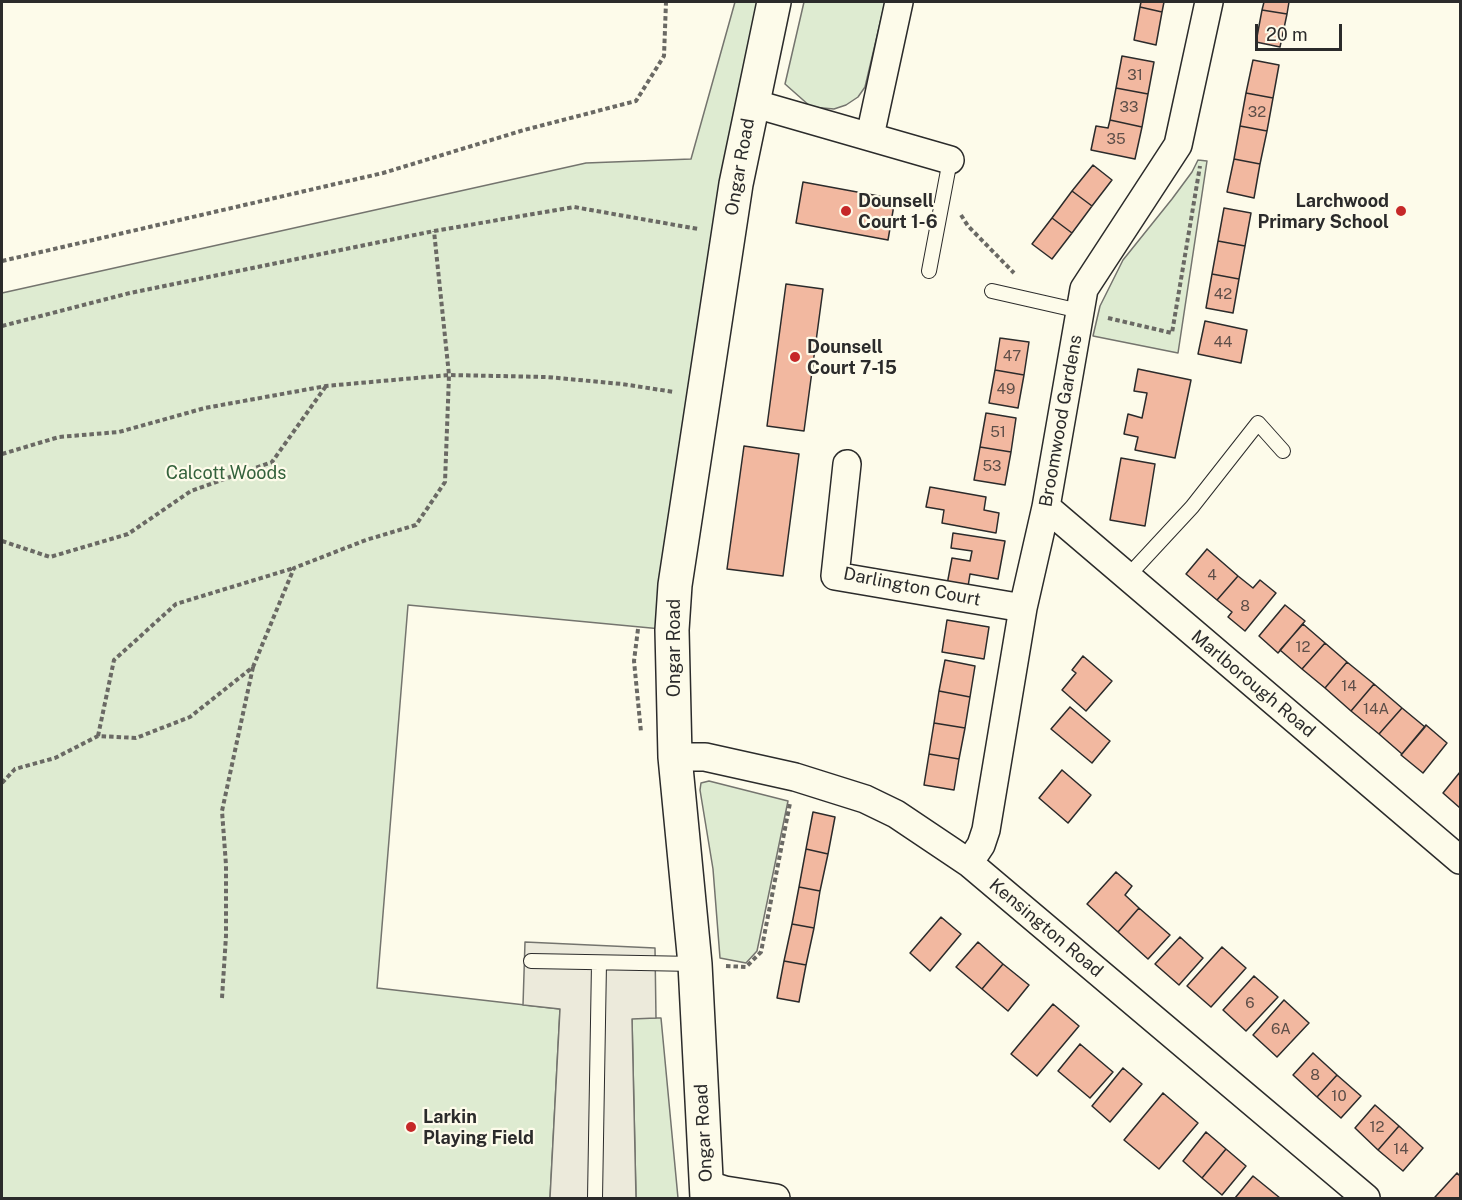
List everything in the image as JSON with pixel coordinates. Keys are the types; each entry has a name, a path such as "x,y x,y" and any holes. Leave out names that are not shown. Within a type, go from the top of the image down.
{"main road":[{"name":"Ongar Road","path":"706,1191 695,964 675,757 672,630 675,585 729,233 752,103 774,2"}],"street":[{"path":"870,136 899,2"},
{"name":"Broomwood Gardens","path":"969,863 981,845 986,830 1023,608 1046,507 1084,289 1178,145 1209,2"},
{"name":"Ongar Road","path":"752,103 950,160"},
{"name":"Darlington Court","path":"847,464 835,576 1023,608"},
{"name":"Marlborough Road","path":"1046,507 1461,860"},
{"name":"Kensington Road","path":"675,757 705,757 795,777 866,799 896,814 969,863 1366,1198"},
{"path":"706,1191 725,1190 776,1198"}],"lane":[{"path":"929,271 950,160"},
{"path":"992,291 1080,311"},
{"path":"1128,576 1192,507 1258,423 1283,451"},
{"path":"531,961 695,964"},
{"path":"595,1198 599,963"}],"path":[{"path":"2,261 383,173 524,130 636,101 664,56 666,2"},
{"path":"1080,311 1172,333 1202,159"},
{"path":"945,188 968,226 998,255 1038,302"},
{"path":"2,326 130,293 434,231 574,207 729,233"},
{"path":"98,736 114,660 176,604 294,568 366,540 416,525 445,482 449,375 434,231"},
{"path":"2,454 59,437 119,432 205,408 326,386 449,375 547,377 612,383 704,398"},
{"path":"2,541 50,557 128,534 191,491 272,462 326,386"},
{"path":"222,998 226,936 226,864 222,811 253,667 294,568"},
{"path":"2,783 15,769 55,758 98,736 136,738 190,717 253,667"},
{"path":"695,964 746,967 761,952 795,777"}],"green space":[{"name":"Calcott Woods","path":"735,2 757,2 752,103 672,630 408,605 377,988 560,1009 550,1198 2,1198 2,293 586,163 691,159"},
{"path":"804,2 885,2 865,87 858,97 846,105 834,109 811,107 785,84"},
{"path":"1198,160 1207,161 1178,353 1093,336 1100,306 1123,260 1172,199"},
{"path":"709,781 788,801 757,951 746,963 720,958 713,869 700,790 701,783"},
{"path":"632,1018 661,1018 678,1198 636,1198"}],"shaded area":[{"path":"525,942 655,948 656,1018 632,1019 636,1198 550,1198 560,1009 523,1005"}],"building":[{"path":"1141,2 1164,2 1162,12 1140,7"},
{"path":"1264,2 1289,2 1287,14 1262,10"},
{"path":"1140,7 1162,12 1156,45 1134,40"},
{"path":"1262,10 1287,14 1280,47 1256,42"},
{"path":"1122,56 1154,62 1148,94 1116,88"},
{"path":"1253,60 1279,65 1273,98 1246,93"},
{"path":"1116,88 1148,94 1142,127 1110,120"},
{"path":"1246,93 1273,98 1267,131 1240,126"},
{"path":"1110,120 1142,127 1135,159 1091,150 1096,126 1108,128"},
{"path":"1240,126 1267,131 1260,164 1234,159"},
{"path":"1234,159 1260,164 1254,198 1227,192"},
{"path":"1093,165 1112,180 1092,206 1072,191"},
{"name":"Dounsell Court 1-6","path":"803,182 895,199 888,240 796,223"},
{"path":"1072,191 1092,206 1072,233 1052,218"},
{"path":"1224,208 1251,213 1245,246 1218,241"},
{"path":"1052,218 1072,233 1052,259 1032,244"},
{"path":"1218,241 1245,246 1239,279 1212,274"},
{"path":"1212,274 1239,279 1233,313 1206,308"},
{"name":"Dounsell Court 7-15","path":"786,284 823,289 804,431 767,426"},
{"path":"1205,321 1247,330 1241,363 1198,354"},
{"path":"1000,338 1029,342 1024,375 995,370"},
{"path":"1138,369 1191,380 1175,458 1135,450 1138,437 1124,434 1128,414 1142,418 1147,393 1134,391"},
{"path":"995,370 1024,375 1018,408 989,403"},
{"path":"986,413 1016,418 1011,452 980,447"},
{"path":"744,446 799,454 783,576 727,569"},
{"path":"980,447 1011,452 1005,485 974,480"},
{"path":"1121,458 1155,464 1145,526 1110,520"},
{"path":"930,487 986,497 984,510 999,513 996,533 942,523 944,510 926,507"},
{"path":"953,533 1005,541 998,579 970,574 967,593 946,590 952,558 970,561 972,551 951,548"},
{"path":"1207,549 1238,576 1217,600 1186,574"},
{"path":"1238,576 1253,588 1260,580 1276,593 1245,631 1228,617 1232,612 1217,600"},
{"path":"1285,605 1305,621 1278,653 1259,636"},
{"path":"947,620 989,627 984,659 942,652"},
{"path":"1303,624 1325,643 1302,669 1280,650"},
{"path":"1325,643 1347,662 1325,688 1302,669"},
{"path":"1083,656 1112,681 1086,711 1062,690 1076,673 1072,670"},
{"path":"945,660 975,666 970,697 939,691"},
{"path":"1347,662 1374,684 1351,711 1325,688"},
{"path":"1374,684 1402,708 1379,734 1351,711"},
{"path":"939,691 970,697 965,728 934,723"},
{"path":"1070,707 1110,741 1092,763 1051,729"},
{"path":"1402,708 1425,727 1402,754 1379,734"},
{"path":"934,723 965,728 959,759 929,754"},
{"path":"1426,725 1447,743 1423,773 1401,755"},
{"path":"929,754 959,759 954,790 924,785"},
{"path":"1062,770 1091,795 1068,823 1039,798"},
{"path":"1460,772 1460,808 1443,793"},
{"path":"813,812 835,817 828,854 806,849"},
{"path":"806,849 828,854 820,891 799,887"},
{"path":"1116,872 1132,886 1125,895 1139,908 1118,932 1087,904"},
{"path":"799,887 820,891 814,928 792,924"},
{"path":"1139,908 1170,935 1148,959 1118,932"},
{"path":"941,917 961,934 930,971 910,953"},
{"path":"792,924 814,928 806,965 784,961"},
{"path":"1180,937 1203,958 1179,985 1155,964"},
{"path":"978,942 1003,964 982,989 956,967"},
{"path":"1222,947 1246,968 1211,1007 1187,986"},
{"path":"784,961 806,965 799,1002 777,998"},
{"path":"1003,964 1029,985 1008,1011 982,989"},
{"path":"1254,976 1278,997 1246,1031 1223,1010"},
{"path":"1284,1000 1309,1023 1277,1057 1253,1035"},
{"path":"1053,1004 1079,1026 1037,1076 1011,1054"},
{"path":"1080,1044 1113,1072 1090,1098 1058,1071"},
{"path":"1313,1053 1337,1075 1317,1097 1293,1075"},
{"path":"1123,1068 1142,1084 1110,1122 1092,1106"},
{"path":"1337,1075 1361,1096 1341,1118 1317,1097"},
{"path":"1163,1093 1198,1123 1159,1169 1124,1140"},
{"path":"1375,1105 1399,1126 1378,1150 1355,1128"},
{"path":"1399,1126 1423,1148 1403,1171 1378,1150"},
{"path":"1206,1132 1226,1149 1202,1178 1183,1161"},
{"path":"1226,1149 1246,1166 1222,1195 1202,1178"},
{"path":"1457,1173 1460,1176 1460,1198 1435,1197"},
{"path":"1253,1176 1280,1198 1235,1198"}],"place":[{"name":"Dounsell Court 1-6","path":"846,211"},
{"name":"Larchwood Primary School","path":"1401,211"},
{"name":"Dounsell Court 7-15","path":"795,357"},
{"name":"Larkin Playing Field","path":"411,1127"}]}
